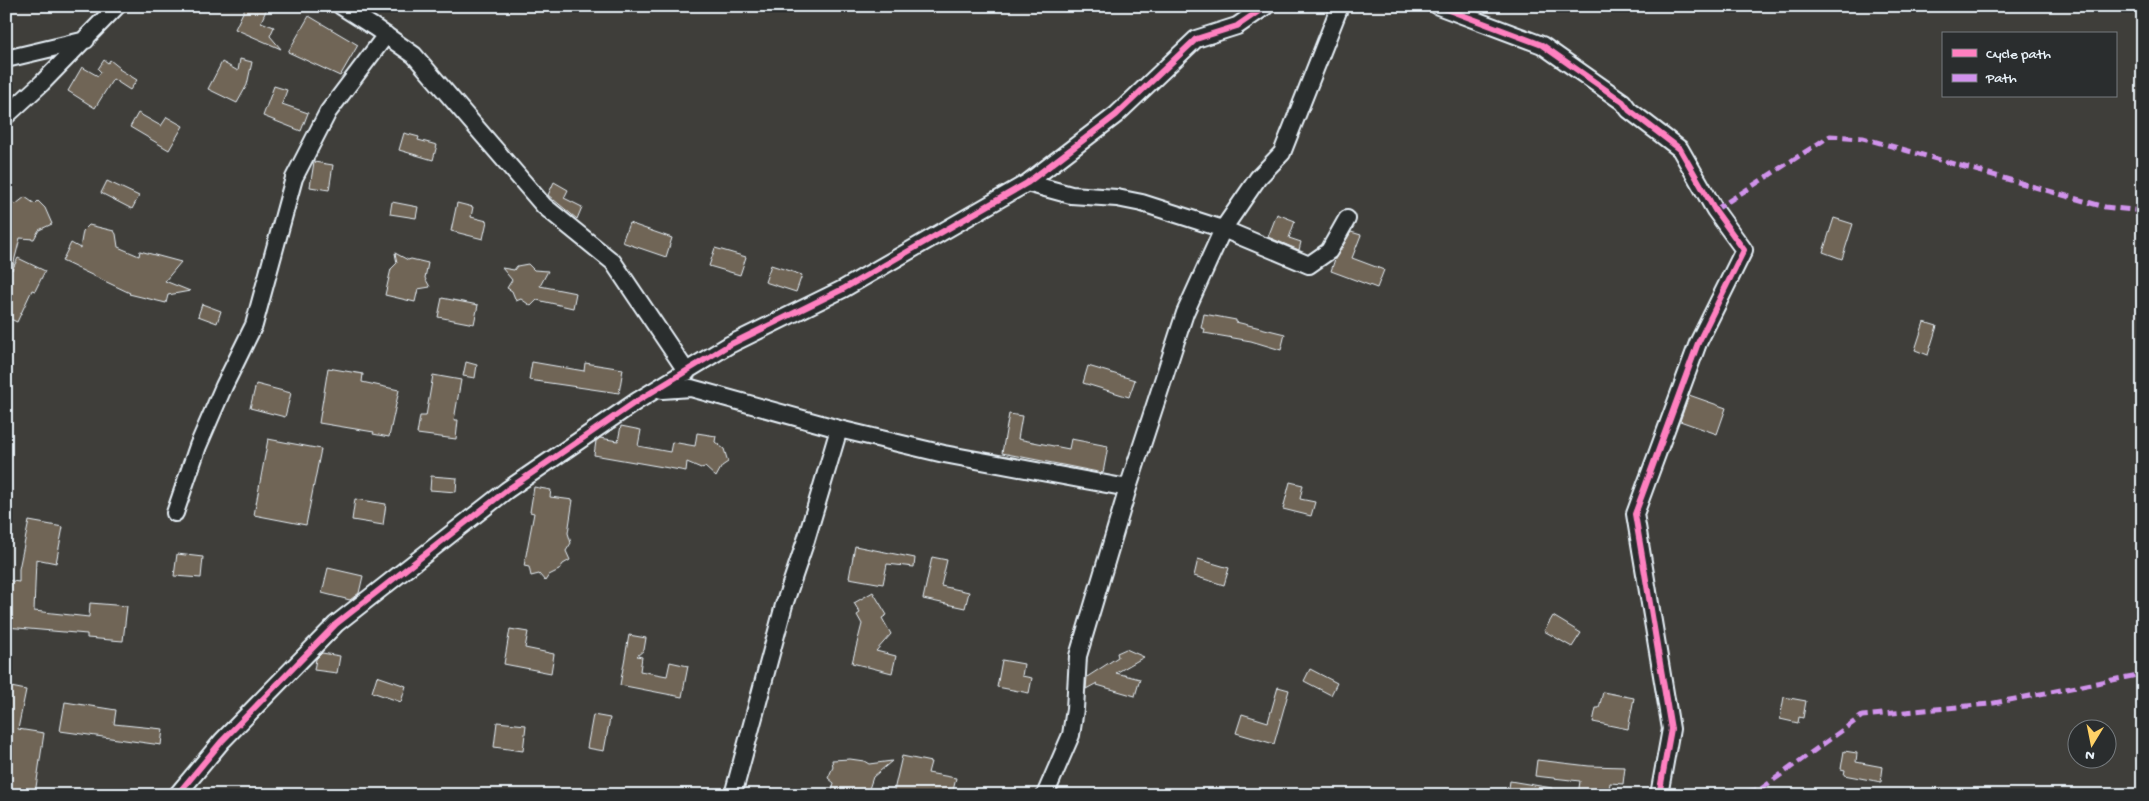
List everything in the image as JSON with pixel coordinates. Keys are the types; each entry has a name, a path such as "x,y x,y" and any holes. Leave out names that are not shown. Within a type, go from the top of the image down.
{"street":[{"path":"6,116 86,40 117,6"},
{"path":"341,6 414,55 544,206 614,262 687,372"},
{"path":"178,795 222,741 336,624 507,490 637,401 729,345 843,289 1027,183 1116,116 1196,40 1237,26 1266,6"},
{"path":"1045,795 1071,735 1075,709 1078,656 1128,488 1185,313 1223,229 1258,178 1282,153 1340,6"},
{"path":"1438,6 1542,45 1623,102 1629,110 1680,149 1715,210 1744,250 1698,343 1635,514 1671,729 1659,795"},
{"path":"175,512 198,446 224,386 254,325 294,178 328,112 386,35"},
{"path":"6,59 86,40"},
{"path":"1027,183 1071,195 1117,198 1142,203 1223,229 1309,266 1328,251 1347,219"},
{"path":"657,390 691,388 839,429 944,454 1128,488"},
{"path":"733,795 784,605 806,540 839,429"}],"building":[{"path":"246,6 268,6 261,22 274,27 270,36 281,49 235,29"},
{"path":"309,16 358,45 340,76 288,52"},
{"path":"240,59 252,62 247,85 237,103 208,89 222,62 238,71"},
{"path":"104,60 108,63 110,60 119,69 137,80 130,90 113,79 95,108 68,91 82,67 98,76 101,72 98,69"},
{"path":"274,86 287,90 282,104 308,113 301,131 263,116"},
{"path":"138,113 161,126 167,117 183,126 169,150 130,127"},
{"path":"404,133 419,137 418,140 437,145 433,160 399,150"},
{"path":"314,162 333,165 329,190 310,187"},
{"path":"107,181 139,196 132,209 101,193"},
{"path":"554,182 568,190 564,198 582,207 577,219 548,195"},
{"path":"25,197 35,204 38,201 45,208 52,224 39,230 34,239 20,238 12,270 18,258 45,271 35,291 32,290 17,322 6,317 6,282 10,275 6,274 6,201 16,204"},
{"path":"392,202 418,207 416,218 390,214"},
{"path":"457,203 473,207 471,217 487,221 483,239 451,231"},
{"path":"1277,214 1295,221 1289,238 1301,242 1299,250 1268,237"},
{"path":"1834,218 1853,224 1842,259 1823,252"},
{"path":"629,223 672,238 666,257 622,242"},
{"path":"89,225 114,231 118,247 139,256 140,251 181,262 165,281 190,291 168,295 166,303 129,294 62,261 71,243 80,248 83,231"},
{"path":"1351,232 1361,235 1352,258 1384,270 1377,288 1331,271 1335,259"},
{"path":"715,248 746,257 740,275 709,266"},
{"path":"395,253 408,260 428,263 425,278 430,287 418,289 415,302 385,295 391,269 397,263"},
{"path":"528,264 534,270 548,271 540,286 576,293 573,308 537,300 531,306 521,299 516,301 512,291 507,288 512,280 502,268 514,270 517,266"},
{"path":"771,265 802,275 796,292 765,282"},
{"path":"442,298 478,305 474,324 438,317"},
{"path":"202,304 221,311 217,323 198,316"},
{"path":"1204,314 1236,320 1236,322 1285,334 1281,350 1251,341 1204,333 1205,329 1201,328"},
{"path":"1924,322 1937,326 1928,355 1915,350"},
{"path":"466,362 477,365 475,378 463,376"},
{"path":"532,362 584,371 585,363 623,369 619,393 529,380"},
{"path":"1088,366 1135,380 1129,397 1083,383"},
{"path":"328,368 363,374 362,382 399,390 389,437 373,434 374,432 319,423"},
{"path":"433,375 461,380 454,420 458,420 456,439 417,434 420,416 426,416"},
{"path":"256,384 291,393 285,417 250,408"},
{"path":"1689,395 1726,408 1717,434 1680,421"},
{"path":"1009,414 1022,416 1018,439 1069,449 1071,439 1108,446 1103,473 1002,453"},
{"path":"621,426 641,430 638,446 670,452 672,442 695,446 697,433 716,436 715,442 724,449 728,462 722,466 716,477 705,467 701,468 687,462 686,471 594,455 596,441 600,438 618,441"},
{"path":"268,439 321,449 306,525 254,515"},
{"path":"431,476 457,478 456,492 430,490"},
{"path":"1290,482 1303,485 1300,499 1315,502 1311,516 1283,509"},
{"path":"534,487 551,490 550,497 573,500 568,533 571,543 566,551 570,560 563,564 559,570 549,575 545,581 539,574 531,576 529,567 524,566 534,513 530,512"},
{"path":"355,499 386,504 383,525 352,520"},
{"path":"29,521 63,527 56,563 36,559 34,611 89,617 90,603 127,606 123,641 87,638 87,634 6,627 6,580 19,582 19,569"},
{"path":"855,546 915,558 914,567 887,564 883,584 849,578"},
{"path":"177,554 203,557 201,578 174,576"},
{"path":"932,557 947,560 941,586 969,592 965,608 923,599"},
{"path":"1198,559 1229,568 1224,585 1194,576"},
{"path":"328,568 363,576 359,593 350,600 322,593"},
{"path":"873,592 887,615 882,618 891,634 876,651 896,656 892,673 852,663 862,624 857,615 860,613 854,603"},
{"path":"1553,616 1581,633 1572,647 1544,631"},
{"path":"510,629 528,632 525,648 554,654 551,673 504,664"},
{"path":"629,635 646,638 644,650 637,656 642,657 640,671 667,676 670,662 688,666 682,697 620,685"},
{"path":"1126,649 1144,657 1116,673 1140,679 1135,696 1097,685 1097,683 1086,689 1087,677 1118,657 1117,653"},
{"path":"322,653 340,656 337,673 314,670 316,659"},
{"path":"1002,660 1024,664 1022,676 1032,678 1029,693 997,687"},
{"path":"1310,669 1337,683 1331,695 1304,681"},
{"path":"377,676 406,686 401,702 372,692"},
{"path":"6,686 26,690 18,729 44,733 35,794 6,790"},
{"path":"1278,687 1289,690 1274,744 1236,733 1242,714 1268,722"},
{"path":"1603,692 1634,698 1628,729 1593,722 1596,708 1599,708"},
{"path":"1784,697 1806,701 1803,718 1799,717 1798,723 1780,719"},
{"path":"65,702 116,710 114,724 163,729 161,745 60,731"},
{"path":"593,715 610,718 604,751 587,748"},
{"path":"497,722 526,725 523,751 494,747"},
{"path":"1844,751 1857,753 1856,762 1883,767 1881,782 1844,775 1845,770 1841,769"},
{"path":"902,756 931,762 928,773 956,778 952,795 893,795"},
{"path":"850,759 864,761 869,764 892,761 873,777 867,795 831,795 834,783 828,778 833,767 832,760"},
{"path":"1537,760 1589,766 1625,767 1623,784 1610,783 1608,795 1578,795 1580,781 1535,776"},
{"path":"1510,781 1552,788 1551,795 1508,795"}],"marked path":[{"path":"1715,210 1830,136 1863,138 2105,207 2143,211"},
{"path":"1732,795 1761,789 1862,716 1989,704 2143,674"}],"cycle path":[{"path":"177,795 222,741 336,624 507,490 637,401 729,345 843,289 1027,183 1116,115 1196,39 1237,26 1266,6"},
{"path":"1438,6 1542,45 1623,102 1629,110 1680,149 1715,210 1744,250 1698,343 1635,514 1671,729 1659,795"}]}
